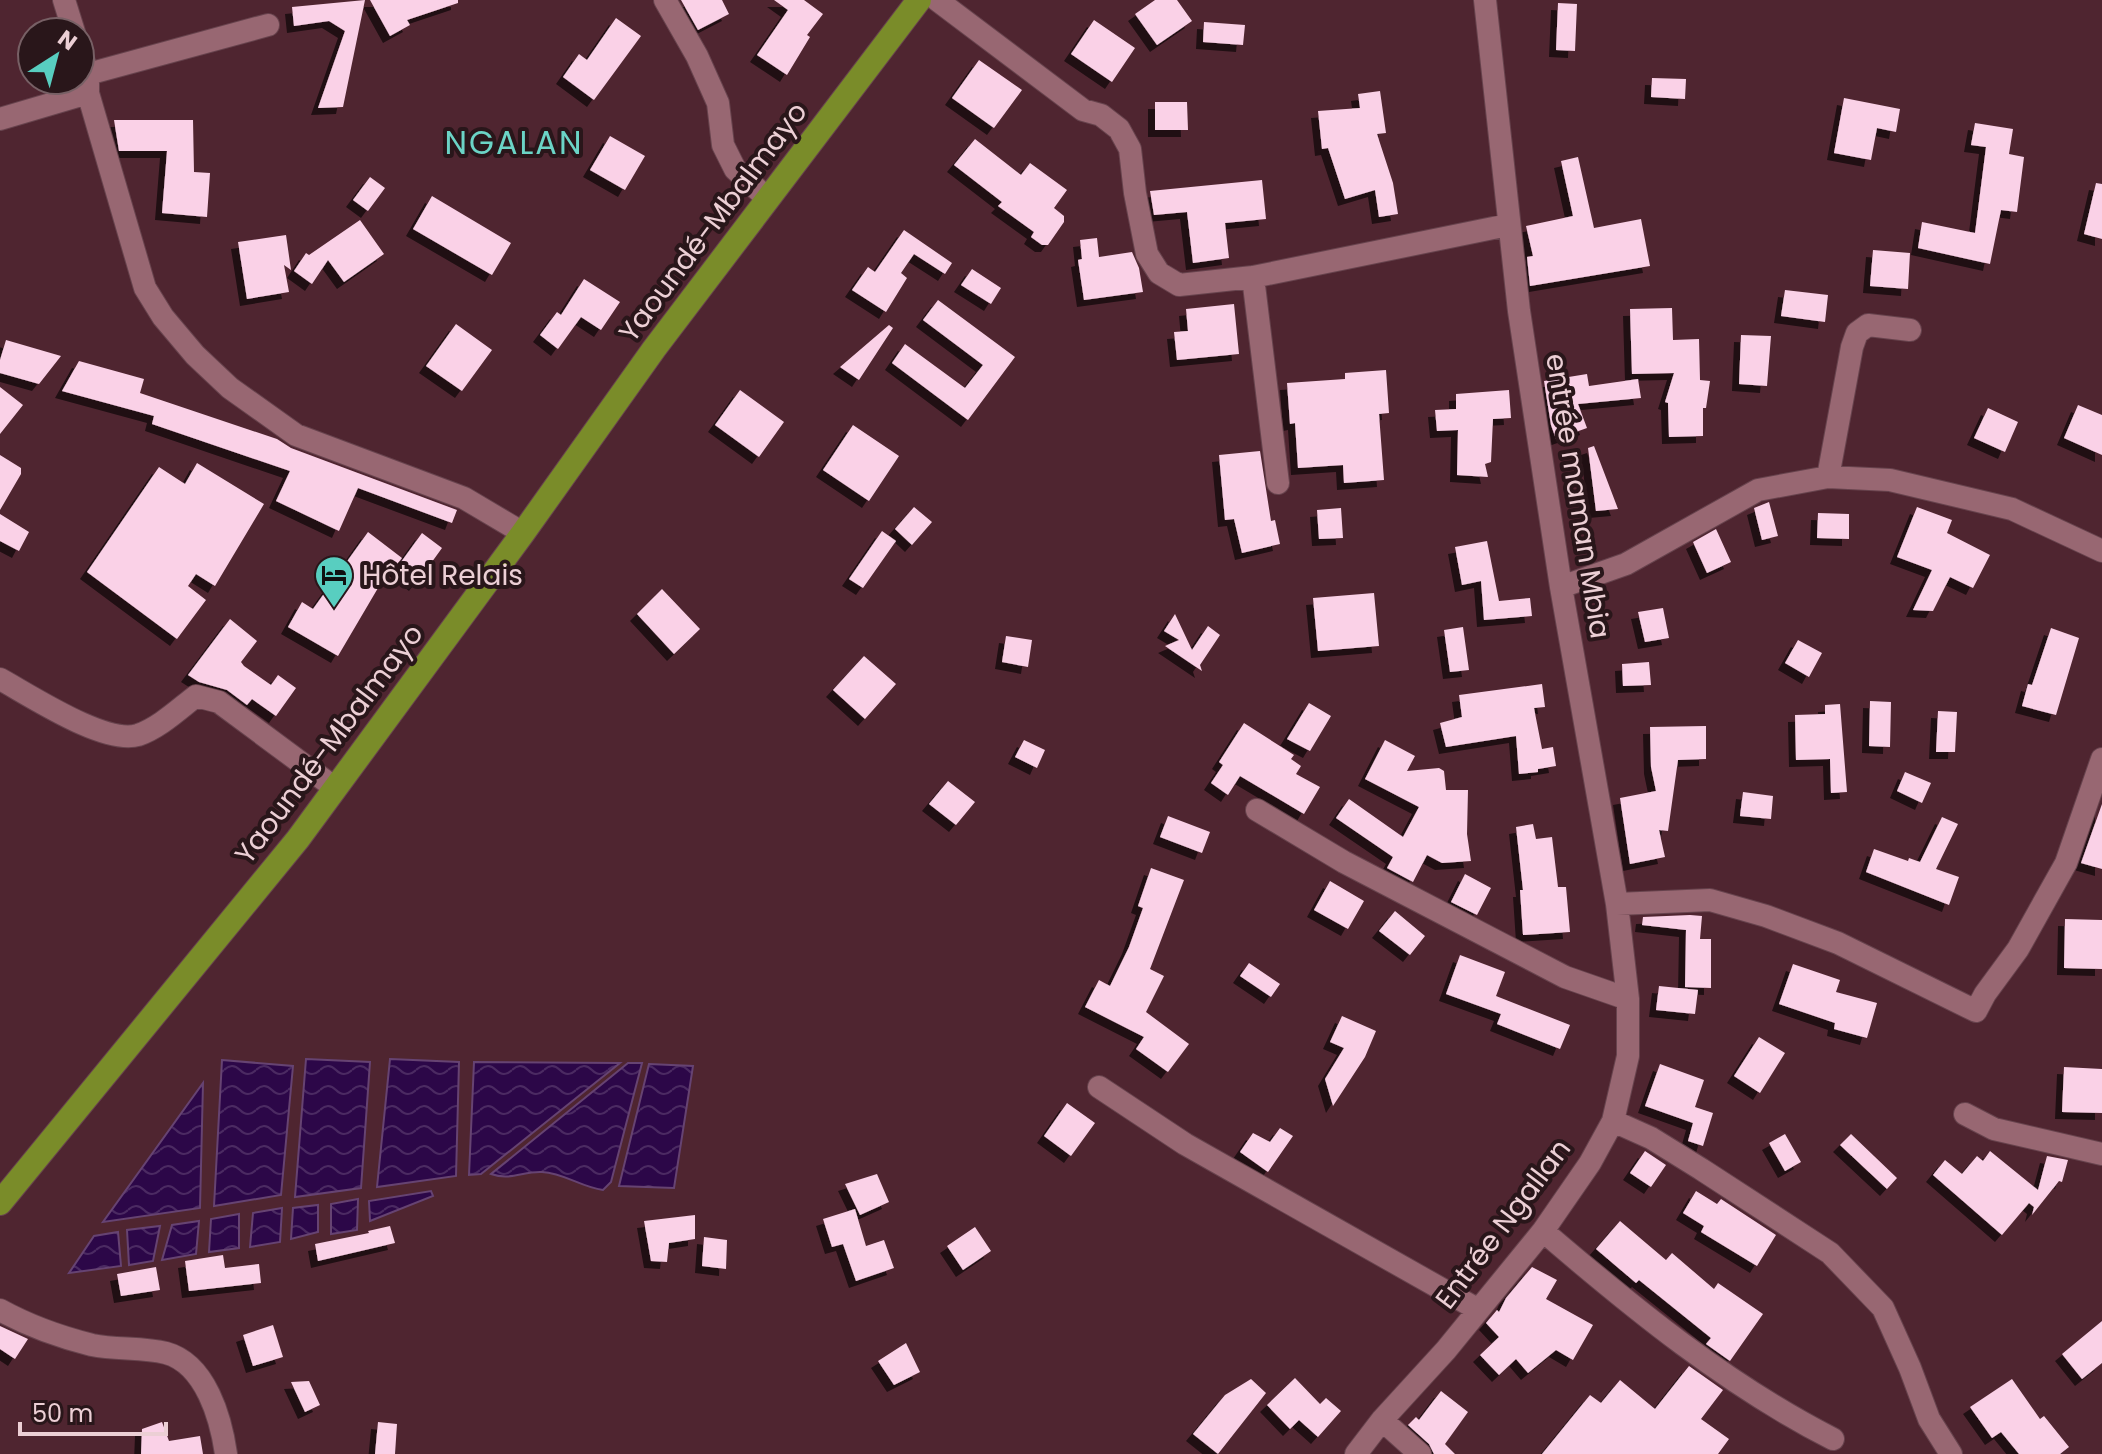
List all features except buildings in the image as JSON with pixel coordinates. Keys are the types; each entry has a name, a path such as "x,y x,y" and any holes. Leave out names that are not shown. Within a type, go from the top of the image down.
{"highway":[{"name":"Yaoundé-Mbalmayo","path":"0,1203 298,839 654,349 919,0"}],"street":[{"path":"665,0 697,56 718,103 723,145 735,169 767,198"},
{"path":"937,0 1083,110 1101,115 1119,129 1130,149 1147,254 1159,273 1179,285 1253,277 1508,225"},
{"name":"entrée maman Mbia","path":"1485,0 1508,225 1561,587 1617,904 1628,999"},
{"path":"96,80 268,25"},
{"path":"0,119 56,96"},
{"path":"92,96 145,288 163,317 195,355 230,388 296,435 464,498 523,533"},
{"path":"1253,277 1278,483"},
{"path":"1828,477 1857,333 1868,325 1910,330"},
{"path":"1561,587 1626,564 1758,490 1828,477 1890,480 2012,509 2102,551"},
{"path":"0,679 103,734 137,735 169,717 196,696 219,702 335,788"},
{"path":"1617,904 1710,900 1752,912 1838,943 1976,1011 2018,949 2066,863 2102,759"},
{"path":"1257,810 1344,862 1565,977 1628,999"},
{"name":"Entrée Ngallan","path":"1356,1454 1543,1231 1590,1163 1613,1121 1628,1056 1628,999"},
{"path":"1099,1087 1185,1144 1477,1309"},
{"path":"1965,1114 1994,1129 2102,1154"},
{"path":"1613,1121 1651,1138 1830,1253 1883,1308 1929,1419 1951,1454"},
{"path":"1543,1231 1605,1284 1728,1378 1794,1420 1833,1439"},
{"path":"0,1310 28,1326 94,1345 168,1354 196,1371 221,1423 226,1454"},
{"path":"1382,1420 1420,1454"}],"water":[{"path":"306,1059 370,1062 361,1188 295,1197"},
{"path":"390,1059 459,1062 456,1176 377,1187"},
{"path":"222,1060 293,1066 281,1195 214,1206"},
{"path":"474,1062 620,1063 481,1174 469,1175"},
{"path":"628,1063 642,1063 611,1182 603,1190 550,1173 491,1174"},
{"path":"649,1064 693,1066 674,1188 619,1186"},
{"path":"203,1083 200,1208 103,1222"},
{"path":"431,1191 433,1196 370,1221 369,1201"},
{"path":"358,1199 357,1230 331,1234 331,1204"},
{"path":"318,1205 318,1232 291,1239 293,1208"},
{"path":"282,1208 280,1242 250,1247 253,1213"},
{"path":"239,1214 239,1248 209,1252 211,1219"},
{"path":"199,1221 196,1254 162,1260 172,1225"},
{"path":"160,1226 153,1261 129,1265 127,1230"},
{"path":"118,1232 121,1266 69,1273 94,1236"}],"place":[{"name":"Hôtel Relais","path":"334,609"}],"district":[{"name":"NGALAN","path":"514,142"}]}
